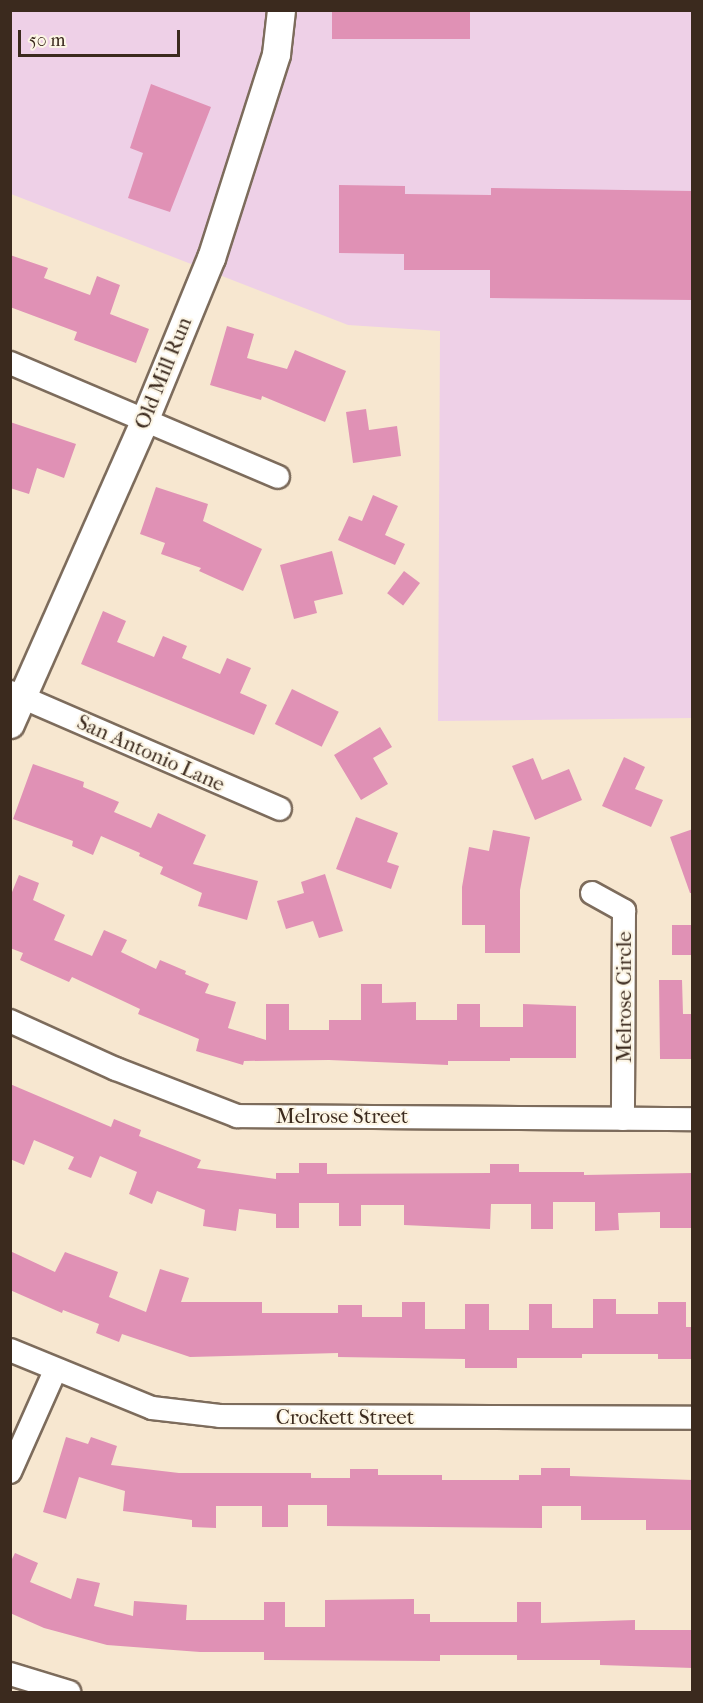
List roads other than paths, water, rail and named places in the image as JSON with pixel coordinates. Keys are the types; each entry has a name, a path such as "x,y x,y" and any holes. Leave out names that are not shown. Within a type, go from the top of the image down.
{"street":[{"name":"Old Mill Run","path":"10,724 17,694 144,421 211,258 276,54 281,10"},
{"path":"10,363 278,477"},
{"name":"San Antonio Lane","path":"17,694 280,809"},
{"name":"Melrose Circle","path":"592,893 624,911 623,1119"},
{"name":"Melrose Street","path":"10,1021 116,1069 237,1116 693,1119"},
{"name":"Crockett Street","path":"10,1350 55,1371 152,1408 220,1416 693,1418"},
{"path":"10,1472 55,1371"},
{"path":"10,1674 69,1692"}]}
